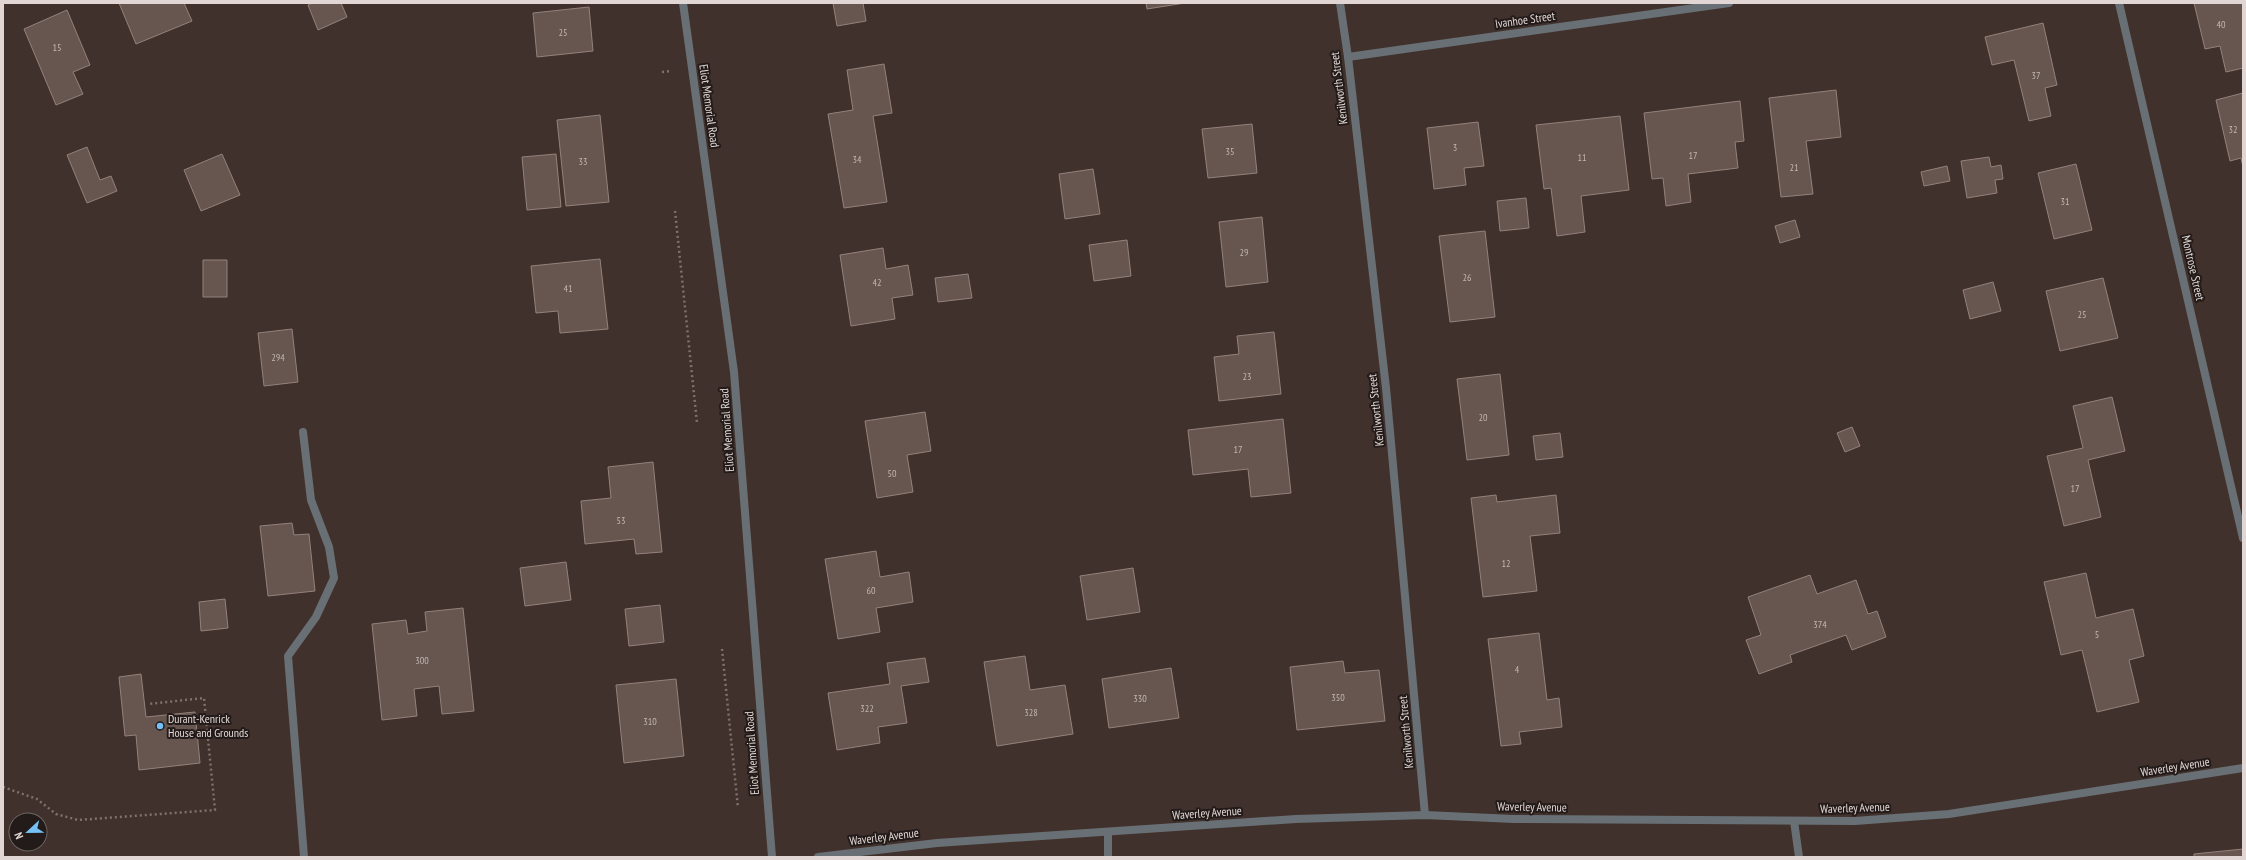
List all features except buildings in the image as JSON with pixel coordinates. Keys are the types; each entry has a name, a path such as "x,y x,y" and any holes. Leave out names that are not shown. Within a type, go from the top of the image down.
{"street":[{"name":"Eliot Memorial Road","path":"683,3 734,372 772,857"},
{"name":"Kenilworth Street","path":"1340,3 1348,57 1386,388 1425,815"},
{"name":"Ivanhoe Street","path":"1348,57 1729,3"},
{"name":"Montrose Street","path":"2119,3 2243,538"},
{"path":"303,432 311,500 329,546 334,578 316,617 288,656 304,857"},
{"name":"Waverley Avenue","path":"818,857 936,843 1296,819 1425,815 1514,819 1855,821 1949,814 2243,768"},
{"path":"1794,821 1799,857"},
{"path":"1108,832 1108,857"}],"path":[{"path":"675,211 697,423"},
{"path":"722,649 738,808"},
{"path":"3,787 37,799 56,814 78,820 215,810 204,698 148,704"}],"place":[{"name":"Durant-Kenrick House and Grounds","path":"160,726"}]}
